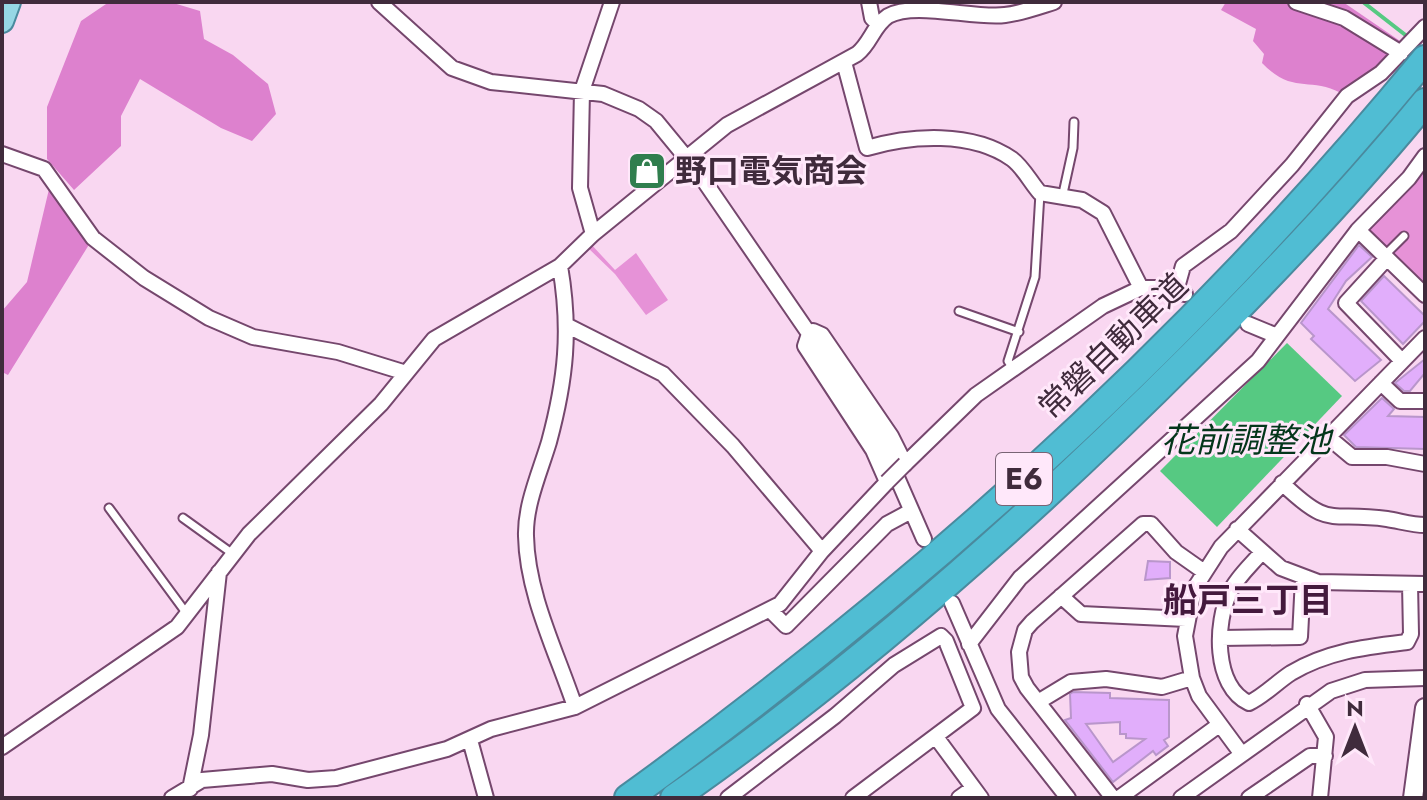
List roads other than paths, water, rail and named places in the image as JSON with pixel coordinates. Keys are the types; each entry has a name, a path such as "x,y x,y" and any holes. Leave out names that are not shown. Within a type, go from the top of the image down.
{"highway":[{"name":"常磐自動車道","path":"628,798 763,698 864,617 1021,482 1220,289 1380,114 1412,52"},
{"name":"常磐自動車道","path":"674,798 879,639 1034,507 1242,304 1425,102"}],"main road":[{"path":"2,21 9,2"}],"street":[{"path":"379,2 452,68 491,82 603,94 639,109 675,141 882,444 924,539"},
{"path":"593,234 580,188 582,91 588,65 612,2"},
{"path":"869,2 872,18 878,24"},
{"path":"2,747 159,641 189,616 219,572 265,516 381,404 403,372 434,339 453,325 560,266 593,234 727,125 844,62 865,48 878,24 901,12 1003,16 1054,2"},
{"path":"1296,2 1344,18 1412,52"},
{"path":"172,798 189,791 202,780 259,775 308,780 336,778 470,740 509,723 575,707 771,611 887,482 976,395 1103,306 1141,288 1180,292 1183,266 1231,231 1292,165 1347,96 1412,52 1424,29"},
{"path":"844,62 867,148 915,137 937,137 987,149 1015,161 1040,193 1082,200 1103,213 1141,288"},
{"path":"2,154 44,169 93,238 144,278 209,318 253,337 338,352 403,372"},
{"path":"969,644 1020,578 1258,361 1358,230 1409,178 1425,156"},
{"path":"1358,230 1425,295"},
{"path":"1386,257 1346,303 1402,361"},
{"path":"560,266 568,326 551,433 525,534 530,570 575,707"},
{"path":"1248,324 1277,336"},
{"path":"568,326 663,374 733,446 822,551"},
{"path":"887,482 873,450 805,346 813,331 822,335 891,436 905,464"},
{"path":"1241,753 1219,725 1192,678 1186,658 1186,619 1203,571 1237,529 1425,338"},
{"path":"1381,383 1400,401 1425,401"},
{"path":"1328,437 1352,457 1387,457 1425,464"},
{"path":"1282,483 1308,508 1331,517 1384,518 1425,525"},
{"path":"771,611 786,626 887,524 911,511"},
{"path":"1113,798 1021,677 1021,641 1032,622 1143,524 1151,524 1176,552 1203,571"},
{"path":"1237,529 1281,568 1303,578 1325,583 1418,584 1411,634 1407,642 1361,646 1326,657 1292,672 1249,703 1242,698 1225,670 1220,638 1229,593 1262,552"},
{"path":"189,791 201,735 219,572"},
{"path":"1220,638 1300,637 1303,578"},
{"path":"1061,596 1081,614 1186,619"},
{"path":"952,603 998,709 1068,798"},
{"path":"728,798 835,716 894,665 941,636 973,704 969,712 853,798"},
{"path":"1038,702 1071,682 1106,679 1162,687 1192,678"},
{"path":"1181,798 1307,704 1331,691 1365,680 1425,678"},
{"path":"1307,704 1326,737 1320,798"},
{"path":"1413,798 1421,768 1425,708"},
{"path":"1119,798 1219,725"},
{"path":"936,737 977,793 959,798"},
{"path":"470,740 486,798"},
{"path":"1249,798 1310,756 1325,756"}],"lane":[{"path":"1062,198 1073,148 1074,122"},
{"path":"1012,367 1008,361 1037,267 1040,193"},
{"path":"1386,257 1404,236"},
{"path":"959,311 1019,332"},
{"path":"109,508 189,616"},
{"path":"183,518 233,554"}],"water":[{"name":"花前調整池","path":"1287,343 1342,396 1217,527 1160,471"}],"waterway":[{"path":"1363,2 1408,37"}],"place":[{"name":"野口電気商会","path":"647,171"}],"district":[{"name":"船戸三丁目","path":"1248,600"}]}
